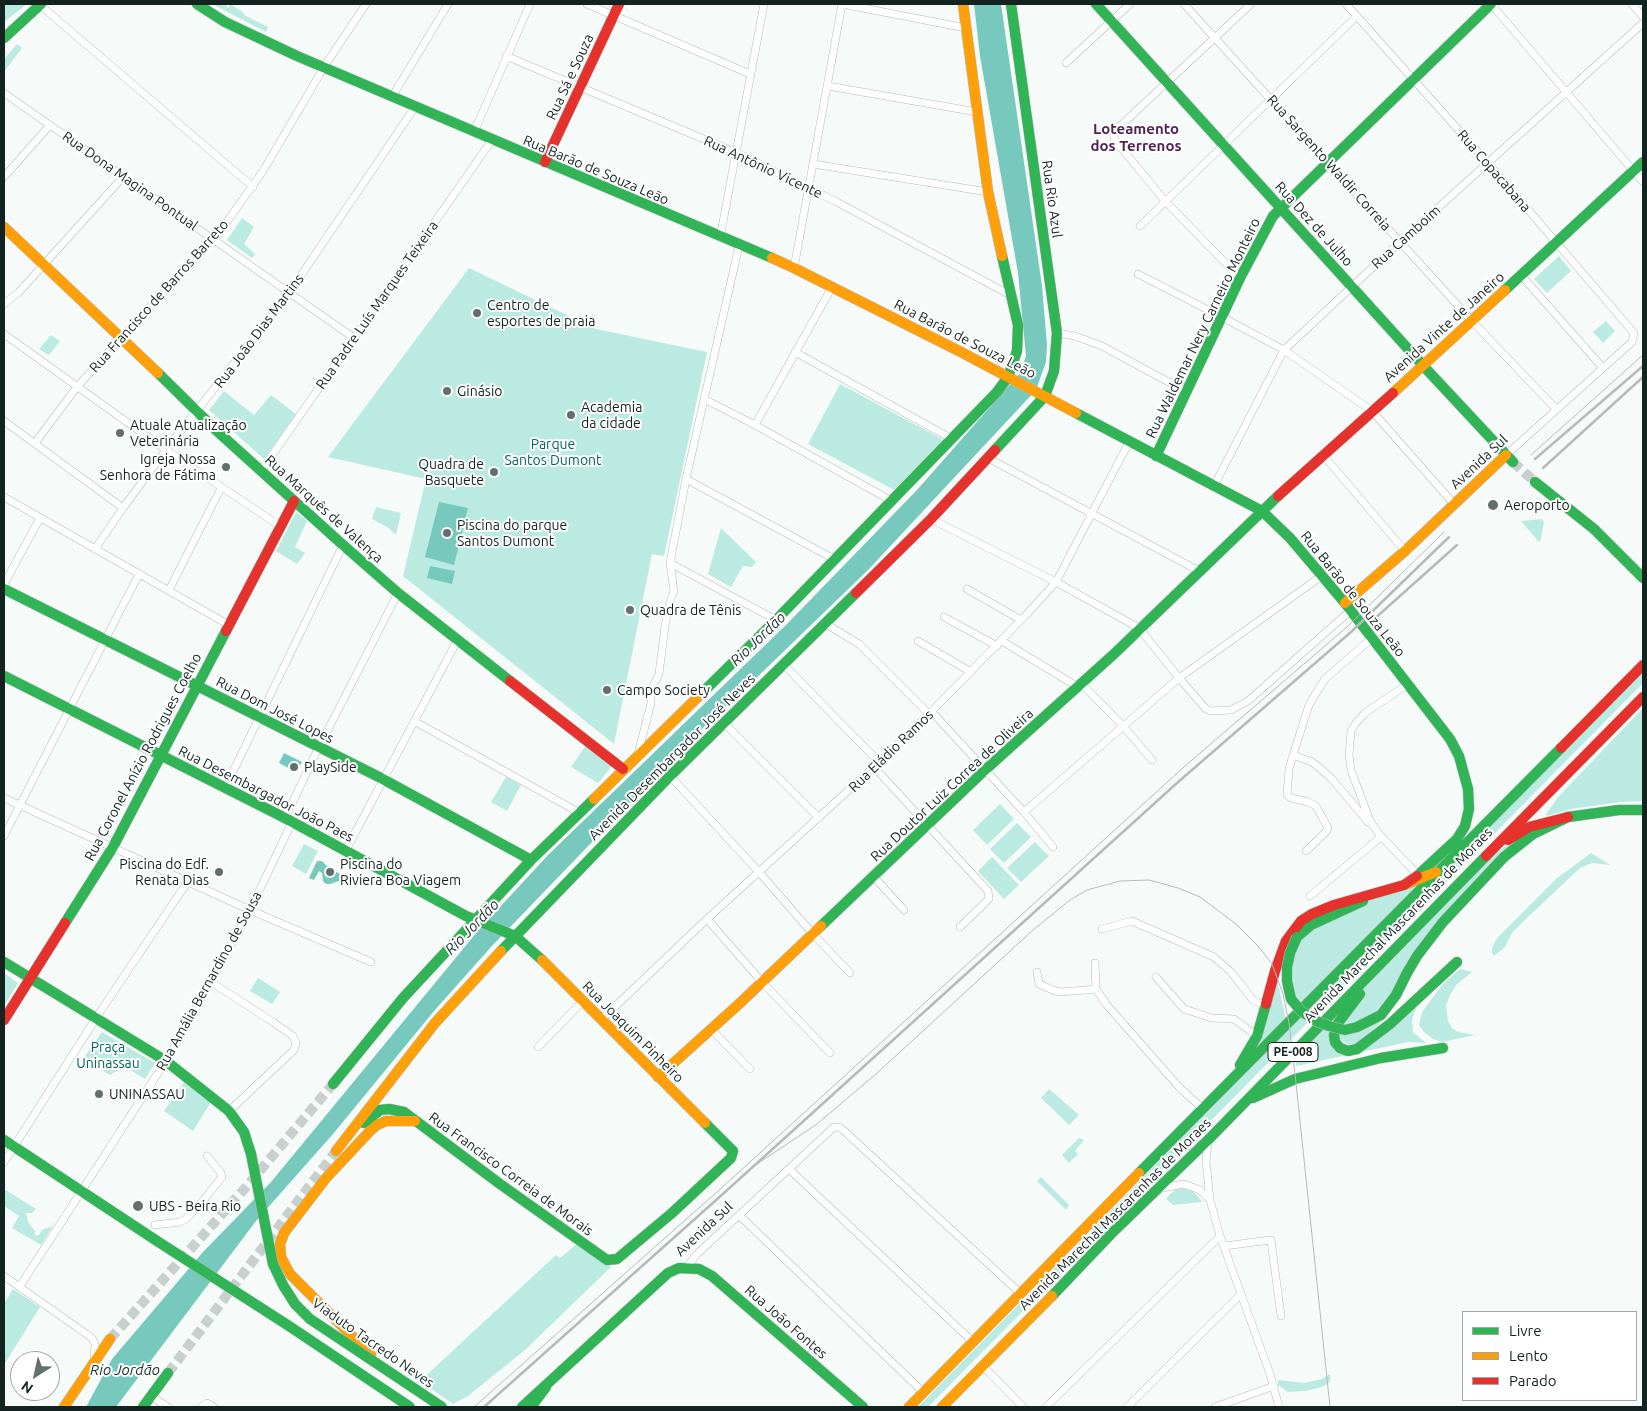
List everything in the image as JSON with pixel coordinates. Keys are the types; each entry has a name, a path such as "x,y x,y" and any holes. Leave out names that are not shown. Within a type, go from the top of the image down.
{"main road":[{"path":"4,36 40,4"},
{"name":"Rua Barão de Souza Leão","path":"196,4 225,22 324,67 832,286 1042,394 1129,442 1262,511 1290,538 1348,607 1455,747 1464,770 1469,809 1465,826 1457,839 1418,875 1404,885 1382,891"},
{"name":"Rua Sá e Souza","path":"545,162 619,4"},
{"path":"963,4 988,192 1012,296 1018,339 1011,379"},
{"name":"Rua Rio Azul","path":"1011,4 1057,333 1054,371 1042,394"},
{"name":"Rua Dez de Julho","path":"1096,4 1166,84 1509,459"},
{"name":"Rua Waldemar Nery Carneiro Monteiro","path":"1156,456 1240,278 1273,216 1491,4"},
{"name":"Avenida Vinte de Janeiro","path":"1262,511 1423,366 1643,162"},
{"name":"Rua Marquês de Valença","path":"4,227 122,337 197,412 343,545 398,593 622,769"},
{"name":"Avenida Desembargador José Neves","path":"333,1084 402,998 477,921 531,860 776,620 1011,379"},
{"name":"Avenida Desembargador José Neves","path":"399,1111 380,1110 373,1114 338,1148 435,1023 511,934 931,519 988,458 1042,394"},
{"name":"Avenida Sul","path":"1348,607 1454,504 1509,459"},
{"path":"1536,482 1594,529 1643,578"},
{"name":"Rua Coronel Anízio Rodrigues Coelho","path":"4,1020 113,847 126,814 162,756 294,501"},
{"name":"Rua Doutor Luiz Correa de Oliveira","path":"658,1076 762,982 985,770 1080,685 1262,511"},
{"name":"Rua Dom José Lopes","path":"4,589 384,780 531,860"},
{"name":"Avenida Marechal Mascarenhas de Moraes","path":"910,1407 1020,1293 1643,665"},
{"name":"Rua Desembargador João Paes","path":"4,676 289,820 477,921 511,934"},
{"name":"Avenida Marechal Mascarenhas de Moraes","path":"942,1407 984,1367 1112,1233 1208,1140 1643,697"},
{"path":"1475,866 1516,834 1529,827 1568,817 1618,810 1643,810"},
{"path":"1382,891 1310,925 1298,937 1290,953 1287,981 1291,999 1302,1011 1316,1021 1345,1030 1370,1022 1381,1015 1389,1005 1417,956 1443,922 1504,857 1533,834 1568,817"},
{"path":"1404,885 1441,870"},
{"name":"Avenida Marechal Mascarenhas de Moraes","path":"1214,1098 1250,1050 1257,1036 1275,971 1286,941 1301,921 1334,904 1382,891"},
{"name":"Rua Joaquim Pinheiro","path":"511,934 531,949 733,1151 731,1158 678,1206 617,1258 607,1260"},
{"name":"Viaduto Tacredo Neves","path":"4,962 166,1061 229,1111 244,1132 251,1154 273,1264 295,1304 310,1318 442,1407"},
{"path":"1381,963 1338,1023 1334,1035 1335,1042 1340,1048 1348,1051 1356,1049 1367,1042 1390,1024 1457,962"},
{"path":"1244,1102 1295,1079 1381,1058 1443,1048"},
{"name":"Rua Francisco Correia de Morais","path":"399,1111 404,1112 500,1184 607,1260"},
{"path":"390,1373 290,1274 281,1257 280,1244 284,1233 326,1178 370,1131 386,1121 416,1122"},
{"path":"4,1140 410,1407"},
{"name":"Avenida Sul","path":"522,1407 668,1274 679,1268 686,1268"},
{"name":"Rua João Fontes","path":"686,1268 699,1269 712,1276 863,1407"},
{"path":"67,1406 110,1339"},
{"path":"143,1407 168,1373"},
{"path":"531,1407 546,1386"}],"street":[{"path":"40,4 253,187"},
{"name":"Rua Francisco de Barros Barreto","path":"35,443 77,387 214,240 253,187 324,67 366,4"},
{"path":"392,97 448,4"},
{"path":"474,132 530,4"},
{"path":"587,4 750,74"},
{"path":"720,238 764,4"},
{"path":"794,268 842,4 966,28"},
{"path":"1066,63 1130,4"},
{"name":"Rua Sargento Waldir Correia","path":"1184,4 1400,242 1556,409"},
{"path":"1240,278 1164,201 1117,144 1114,139 1114,133 1251,4"},
{"name":"Rua Copacabana","path":"1346,4 1488,163 1634,333 1632,342"},
{"path":"1491,4 1643,182"},
{"path":"1632,4 1643,17"},
{"path":"1140,226 1357,16"},
{"name":"Rua Camboim","path":"1214,486 1284,350 1400,242 1643,23"},
{"name":"Rua Antônio Vicente","path":"506,56 737,153 808,188 1012,296"},
{"path":"828,86 977,112"},
{"name":"Rua Dona Magina Pontual","path":"4,93 354,338"},
{"name":"Rua João Dias Martins","path":"95,549 166,450 289,293 415,107"},
{"path":"4,177 50,125"},
{"name":"Rua Padre Luís Marques Teixeira","path":"261,470 492,140"},
{"path":"813,164 988,192"},
{"path":"4,304 20,292 123,177"},
{"path":"638,754 651,702 651,691 659,674 667,618 674,591 670,563 686,479 739,246"},
{"path":"1138,274 1284,350 1372,411 1454,504"},
{"path":"1521,275 1602,367"},
{"path":"755,425 832,286"},
{"path":"1057,333 1075,336 1102,346 1187,392"},
{"path":"4,334 166,450 280,526"},
{"name":"Avenida Sul","path":"1509,459 1556,409 1632,342"},
{"path":"795,352 952,439"},
{"path":"704,399 892,501"},
{"path":"4,421 123,508"},
{"name":"Rua Eládio Ramos","path":"602,1019 930,713 1056,582 1129,442"},
{"path":"1323,455 1405,551"},
{"path":"988,458 1198,571"},
{"path":"686,479 834,559"},
{"path":"169,590 221,488"},
{"path":"4,497 229,625"},
{"path":"4,584 40,518"},
{"path":"931,519 1056,582 1139,628 1179,678"},
{"path":"225,788 343,545"},
{"path":"670,563 776,620"},
{"path":"4,836 139,574"},
{"path":"1024,812 1179,678 1323,575"},
{"path":"967,589 1021,620"},
{"name":"Rua Amália Bernardino de Sousa","path":"20,1286 166,1061 212,982 250,910 319,747 398,593"},
{"name":"Avenida Sul","path":"1179,678 1203,706 1211,711 1231,710 1240,706 1348,607"},
{"path":"944,617 1080,685 1124,727 1152,760"},
{"path":"826,624 859,644 930,713 1024,812 1053,846"},
{"path":"1306,851 1328,828 1316,806 1287,795 1289,769 1293,755 1309,705 1325,679 1372,638"},
{"path":"346,850 458,639"},
{"path":"918,641 971,672"},
{"path":"784,665 877,764 928,825 988,891 989,899 960,927"},
{"path":"1381,837 1370,821 1351,770 1349,755 1351,731 1356,723 1366,714 1408,684"},
{"path":"414,721 580,813"},
{"path":"724,723 819,818"},
{"path":"1293,755 1312,762 1327,774 1381,837 1418,875"},
{"path":"670,776 759,872 813,934 850,972"},
{"path":"4,798 250,910 371,962"},
{"path":"1310,896 1381,837"},
{"path":"874,877 904,910"},
{"path":"4,1162 96,1018 188,881"},
{"path":"708,919 762,982 830,1053"},
{"path":"1102,929 1132,921 1214,957 1231,972 1253,1000 1265,1006"},
{"path":"1095,963 1096,989 1106,1004 1179,1087 1203,1109"},
{"path":"1037,972 1039,984 1055,992 1096,989"},
{"path":"1156,977 1184,1009 1212,1018 1234,1019 1257,1036"},
{"path":"212,982 293,1036 296,1046 229,1111"},
{"path":"538,1046 583,1001"},
{"path":"711,1029 750,1069"},
{"name":"Avenida Sul","path":"686,1268 697,1254 834,1127 841,1128 1020,1293"},
{"path":"1208,1140 1206,1161 1210,1200 1220,1236 1280,1407"},
{"path":"155,1225 180,1222 186,1219 222,1177 221,1173 207,1156"},
{"path":"789,1169 973,1342"},
{"path":"1157,1189 1174,1184 1184,1184 1200,1190 1210,1200"},
{"path":"739,1216 924,1393"},
{"path":"1046,1407 1220,1236"},
{"path":"1224,1246 1271,1240 1281,1316"},
{"path":"4,1276 92,1338 95,1344 94,1365"},
{"path":"1127,1407 1241,1294"},
{"path":"984,1367 1023,1407"},
{"path":"1215,1407 1274,1386"},
{"path":"152,1397 168,1407"},
{"path":"204,1405 214,1407"}],"green space":[{"path":"4,4 27,4 4,22"},
{"path":"212,4 224,4 229,8 230,4 244,13 244,15 268,27 266,32"},
{"path":"17,44 22,48 4,72 4,59"},
{"path":"242,218 254,227 244,244 255,254 252,258 227,240"},
{"path":"1559,256 1571,271 1547,293 1534,279"},
{"name":"Parque Santos Dumont","path":"469,268 596,329 707,352 664,556 652,554 614,744 403,576 426,479 328,457"},
{"path":"1606,321 1615,331 1603,343 1593,332"},
{"path":"51,335 60,341 49,355 39,349"},
{"path":"840,384 942,439 894,490 808,444"},
{"path":"224,391 254,415 271,395 296,414 264,459 209,410"},
{"path":"376,507 401,513 396,535 387,527 372,519"},
{"path":"296,512 307,521 295,547 305,553 297,564 276,551"},
{"path":"1542,519 1544,522 1539,542 1521,521"},
{"path":"721,528 756,562 752,567 743,566 731,587 708,574"},
{"path":"1643,669 1643,683 928,1407 918,1407"},
{"path":"1643,708 1643,801 1571,809 1547,816 1546,814 1559,796"},
{"path":"586,745 613,765 598,783 571,767"},
{"path":"506,777 521,785 507,811 491,802"},
{"path":"1000,804 1014,819 987,845 973,830"},
{"path":"1017,823 1031,837 1004,863 990,849"},
{"path":"1533,827 1444,915 1380,1014 1345,1029 1342,1005 1476,867"},
{"path":"1035,842 1049,856 1021,882 1007,868"},
{"path":"304,844 318,851 306,874 292,866"},
{"path":"1591,853 1610,865 1592,863 1580,868 1512,933 1505,947 1494,956 1492,948 1497,938 1556,879"},
{"path":"992,857 1019,885 1004,899 978,871"},
{"path":"1436,873 1301,1008 1294,998 1289,967 1299,939 1311,927 1353,906"},
{"path":"1460,969 1472,972 1456,985 1450,995 1446,1006 1448,1021 1452,1028 1458,1032 1475,1035 1442,1042 1433,1039 1419,1025 1422,1012 1443,984"},
{"path":"4,973 18,983 4,1006"},
{"path":"258,978 280,992 272,1004 250,991"},
{"path":"1277,980 1286,1019 1258,1046"},
{"path":"1417,1006 1412,1020 1413,1032 1426,1043 1408,1042 1352,1054"},
{"path":"1383,1021 1356,1044 1349,1045 1338,1036 1337,1030 1364,1028"},
{"path":"1325,1027 1329,1028 1352,1054 1296,1066 1295,1058"},
{"name":"Praça Uninassau","path":"102,1032 155,1063 145,1079 124,1066 110,1075 83,1059"},
{"path":"185,1081 213,1099 193,1131 164,1111"},
{"path":"1049,1089 1079,1115 1069,1125 1041,1098"},
{"path":"1079,1138 1084,1140 1075,1151 1078,1154 1069,1163 1062,1155"},
{"path":"1041,1177 1069,1205 1066,1210 1037,1181"},
{"path":"1178,1188 1191,1190 1202,1202 1173,1205 1166,1199"},
{"path":"4,1189 36,1209 32,1213 26,1213 28,1222 35,1231 35,1236 39,1235 42,1230 53,1226 41,1245 12,1228 19,1216 4,1206"},
{"path":"578,1243 611,1267 526,1349 468,1396 453,1404 420,1381 556,1255 560,1258"},
{"path":"13,1289 40,1307 13,1351 10,1351 10,1355 4,1365 4,1304"},
{"path":"1330,1374 1330,1382 1322,1387 1305,1391 1288,1392 1278,1385 1278,1380 1304,1383 1322,1379"}],"water":[{"name":"Rio Jordão","path":"974,4 1001,4 1042,286 1047,345 1046,362 1036,390 869,569 693,737 491,947 434,1011 333,1134 256,1221 116,1407 86,1407 112,1359 203,1252 271,1182 477,932 548,855 786,625 917,490 1020,373 1026,356 1018,273 980,56"},
{"name":"Piscina do parque Santos Dumont","path":"439,502 468,508 454,565 425,557"},
{"path":"430,566 455,571 452,584 427,578"},
{"path":"284,753 302,762 296,772 279,763"},
{"name":"Piscina do Riviera Boa Viagem","path":"317,861 322,861 329,868 342,875 339,881 326,884 323,881 322,873 319,871 314,880 309,878"}],"tunnel":[{"path":"1513,462 1535,482"},
{"path":"110,1339 247,1186 333,1084"},
{"path":"168,1373 336,1151"}],"tram line":[{"path":"1531,455 1643,355"},
{"path":"474,1407 717,1192 1185,766 1347,627 1444,532"},
{"path":"751,1168 817,1124 876,1074 1033,930 1070,900 1087,890 1120,881 1149,880 1178,888 1200,897 1236,924 1258,946 1272,964 1283,994 1289,1023 1296,1083 1330,1407"}],"railway":[{"path":"1535,459 1643,366"},
{"path":"1543,468 1643,377"},
{"path":"484,1407 724,1193 1177,783 1351,632 1449,537"},
{"path":"1372,621 1457,545"}],"traffic: fast":[{"path":"4,38 41,4"},
{"path":"197,4 225,22 297,56 772,258"},
{"path":"995,450 1045,396 1054,371 1057,333 1011,4"},
{"path":"1096,4 1429,372 1513,462"},
{"path":"1156,456 1240,278 1273,216 1491,4"},
{"path":"1505,290 1643,162"},
{"path":"704,691 776,620 997,392 1008,377 1017,351 1018,325 1002,256"},
{"path":"158,373 218,432 343,545 398,593 510,681"},
{"path":"1076,413 1262,511 1290,538 1345,603 1450,739 1459,756 1468,789 1469,809 1465,826 1457,839 1417,876"},
{"path":"1535,482 1594,529 1643,578"},
{"path":"821,926 985,770 1114,654 1278,496"},
{"path":"4,589 379,777 531,860"},
{"path":"501,951 670,776 856,593"},
{"path":"65,923 113,847 226,631"},
{"path":"4,676 285,818 466,916 515,936 542,960"},
{"path":"1139,1173 1561,748"},
{"path":"333,1084 403,998 531,860 594,799"},
{"path":"1407,973 1417,956 1443,922 1504,857 1533,834 1568,817 1619,810 1643,810"},
{"path":"1052,1296 1112,1233 1208,1140 1486,856"},
{"path":"1297,937 1311,925 1363,901"},
{"path":"1297,937 1290,953 1287,967 1287,981 1291,999 1301,1011 1316,1021 1329,1026 1345,1030 1357,1027 1381,1015 1396,995 1407,973"},
{"path":"4,962 166,1061 229,1111 244,1132 251,1154"},
{"path":"1360,994 1338,1023 1334,1035 1335,1042 1340,1048 1348,1051 1357,1049 1390,1024 1457,962"},
{"path":"1240,1065 1257,1036 1266,1004"},
{"path":"1253,1098 1295,1079 1381,1058 1443,1048"},
{"path":"364,1123 380,1110 389,1109 404,1112 500,1184 607,1260 617,1259 672,1213 731,1158 733,1151 705,1123"},
{"path":"4,1140 157,1241"},
{"path":"251,1154 273,1264 295,1304 310,1319 442,1407"},
{"path":"157,1241 410,1407"},
{"path":"522,1407 668,1273 679,1268 699,1269 712,1276 863,1407"},
{"path":"143,1407 168,1373"},
{"path":"531,1407 546,1387"}],"traffic: slow":[{"path":"963,4 988,192 1002,256"},
{"path":"4,227 158,373"},
{"path":"772,258 959,351 1076,413"},
{"path":"1393,393 1505,290"},
{"path":"1345,603 1405,551 1506,455"},
{"path":"594,799 704,691"},
{"path":"1404,885 1436,872"},
{"path":"658,1077 821,926"},
{"path":"336,1151 435,1023 501,951"},
{"path":"542,960 705,1123"},
{"path":"371,1355 290,1274 281,1257 280,1244 284,1233 326,1178 370,1131 386,1121 415,1121"},
{"path":"909,1407 1139,1173"},
{"path":"942,1407 1052,1296"},
{"path":"64,1407 110,1339"}],"traffic: jam":[{"path":"545,162 619,4"},
{"path":"1278,496 1393,393"},
{"path":"856,593 931,519 995,450"},
{"path":"226,631 294,501"},
{"path":"1561,748 1643,665"},
{"path":"510,681 623,769"},
{"path":"1486,856 1643,697"},
{"path":"1508,840 1529,827 1568,817"},
{"path":"1266,1004 1286,941 1301,921 1334,905 1404,885 1417,876"},
{"path":"4,1020 65,923"}],"place":[{"name":"Centro de esportes de praia","path":"477,313"},
{"name":"Ginásio","path":"447,391"},
{"name":"Academia da cidade","path":"571,415"},
{"name":"Atuale Atualização Veterinária","path":"120,433"},
{"name":"Igreja Nossa Senhora de Fátima","path":"226,467"},
{"name":"Quadra de Basquete","path":"494,472"},
{"name":"Aeroporto","path":"1493,505"},
{"name":"Piscina do parque Santos Dumont","path":"447,533"},
{"name":"Quadra de Tênis","path":"630,610"},
{"name":"Campo Society","path":"607,690"},
{"name":"PlaySide","path":"294,767"},
{"name":"Piscina do Edf. Renata Dias","path":"219,872"},
{"name":"Piscina do Riviera Boa Viagem","path":"330,872"},
{"name":"UNINASSAU","path":"99,1094"},
{"name":"UBS - Beira Rio","path":"138,1206"}],"district":[{"name":"Loteamento dos Terrenos","path":"1136,138"}]}
